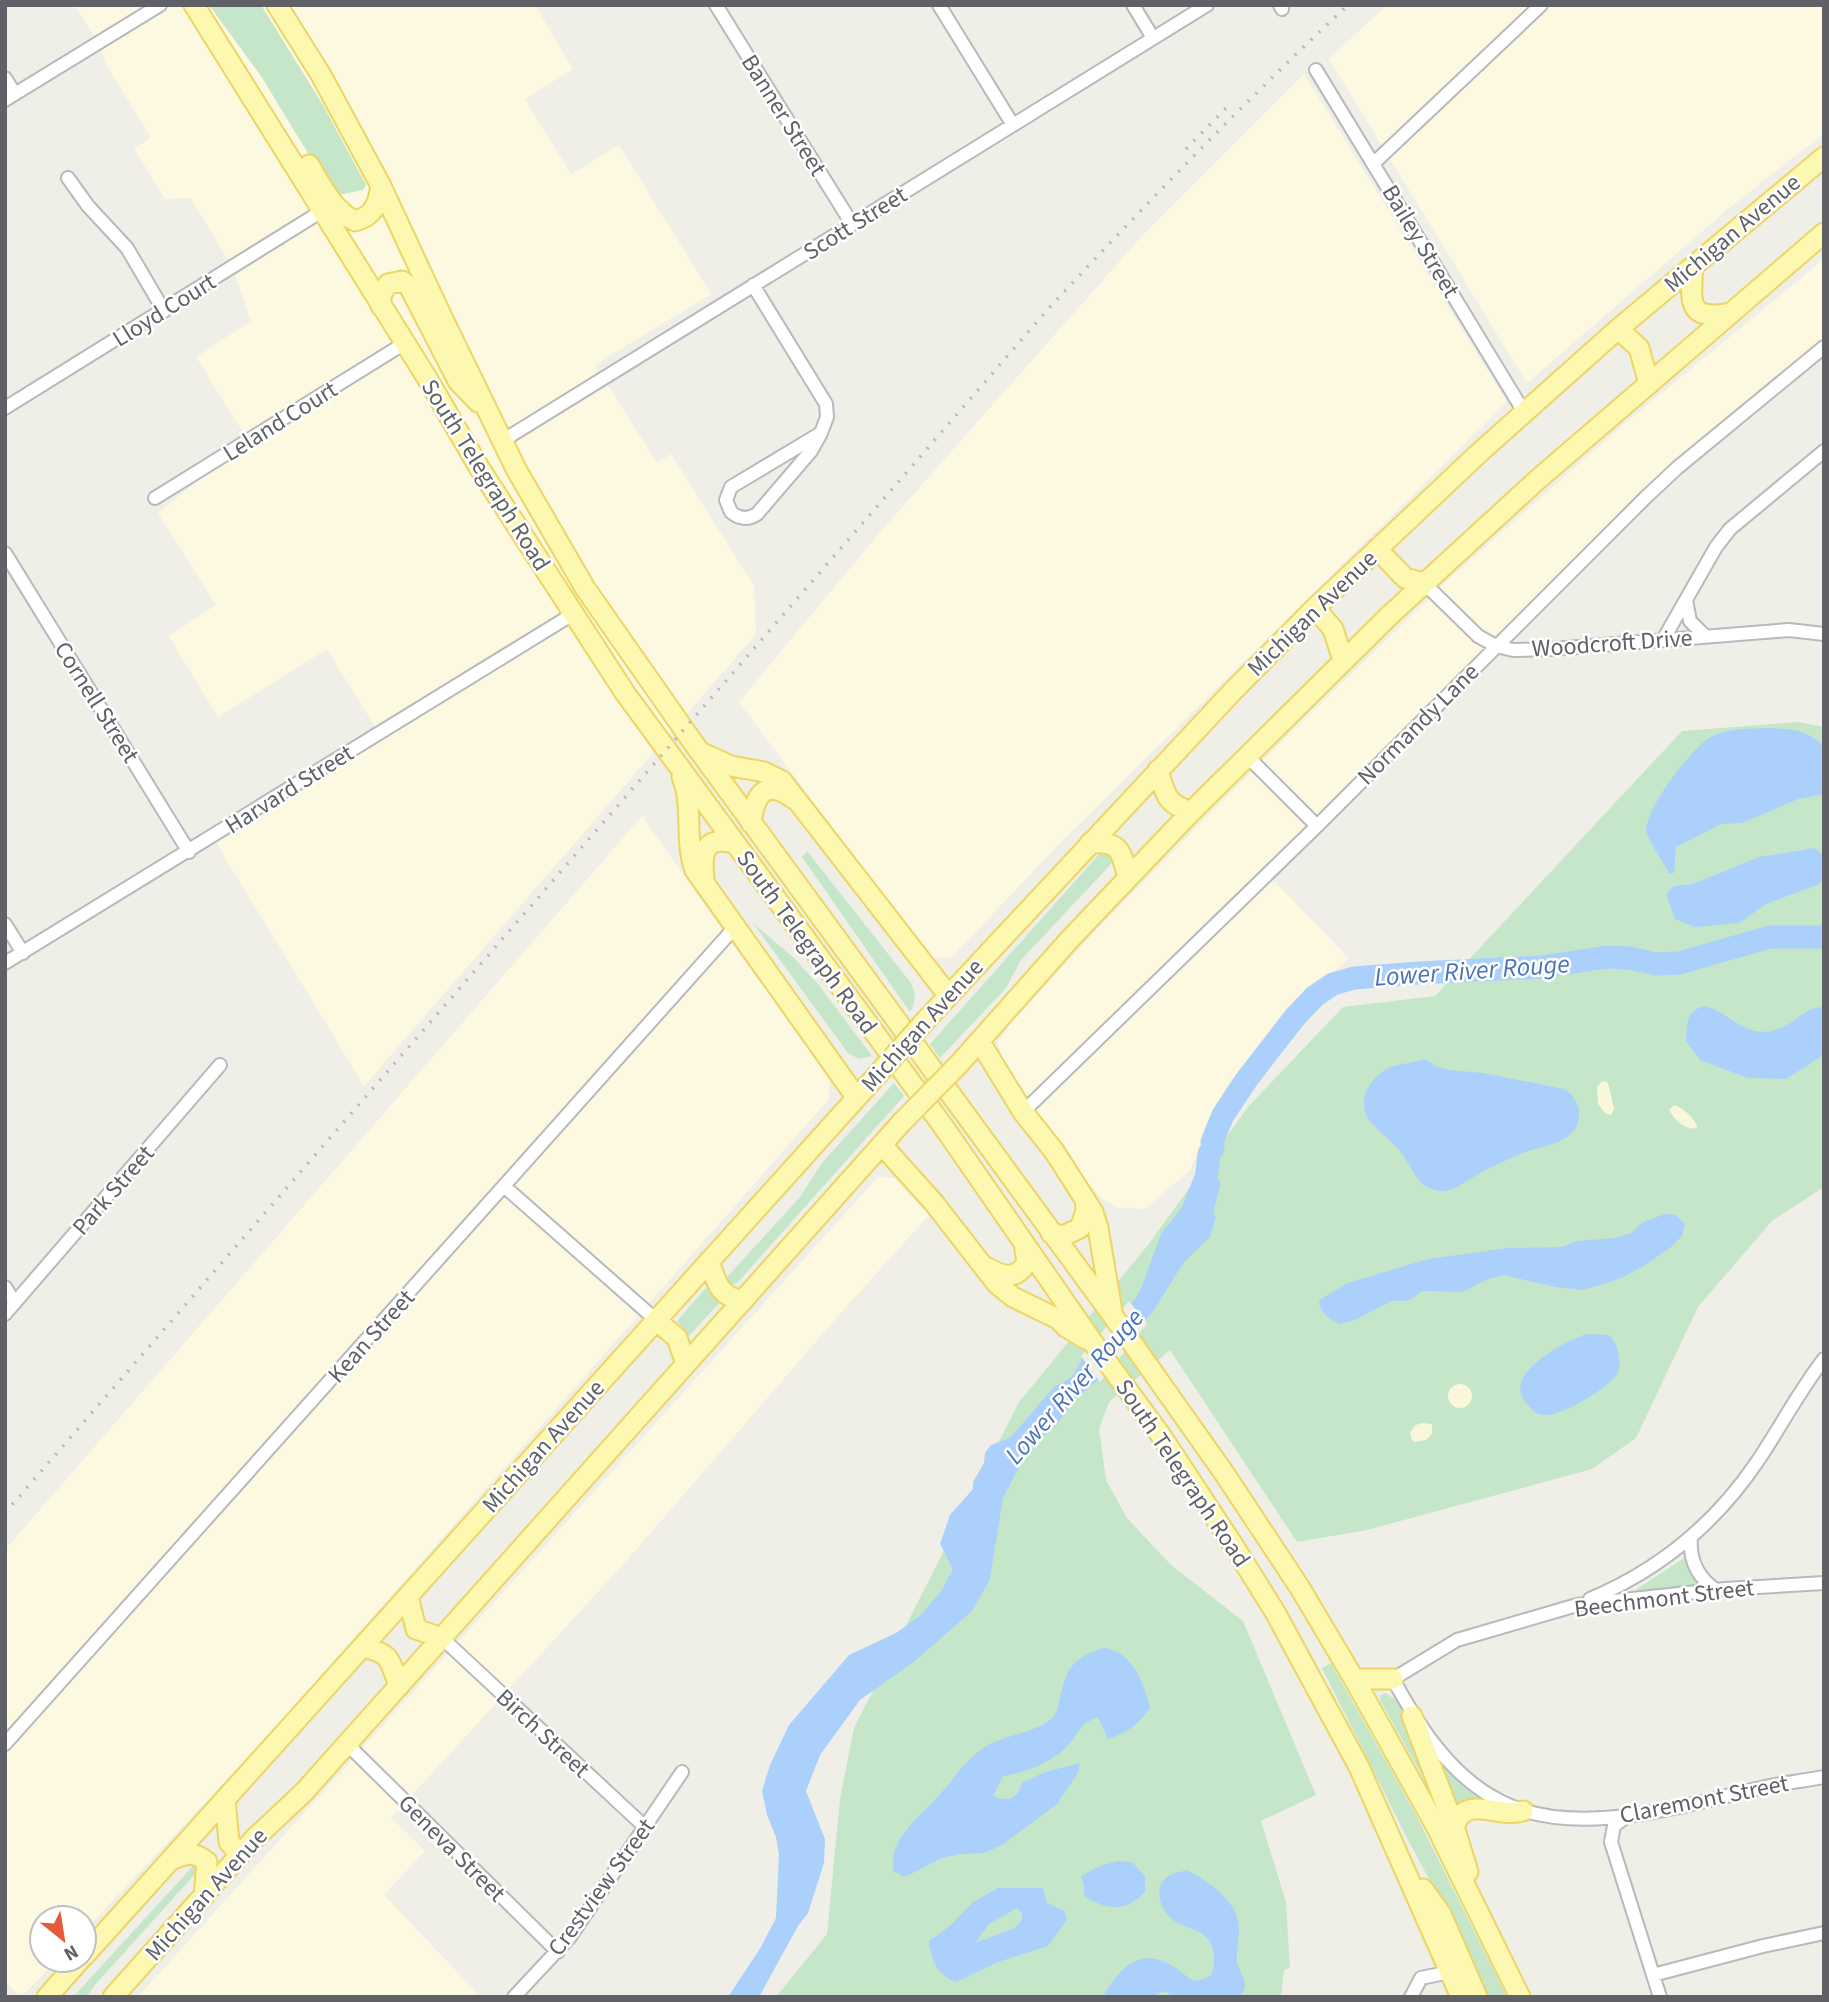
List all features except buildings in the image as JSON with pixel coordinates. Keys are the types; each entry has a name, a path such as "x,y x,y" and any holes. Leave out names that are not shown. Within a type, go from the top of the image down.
{"main road":[{"name":"South Telegraph Road","path":"194,5 468,449 625,694 943,1126 1182,1467 1275,1612 1354,1756 1461,1997"},
{"name":"South Telegraph Road","path":"277,5 321,75 382,186 516,469 585,588 751,823 1113,1315 1224,1473 1300,1588 1354,1679 1436,1826 1520,1997"},
{"path":"248,93 278,115 333,204 345,216 355,221 365,218 378,204 382,186"},
{"name":"Michigan Avenue","path":"98,1940 948,995 1249,673 1524,412 1618,329 1824,157"},
{"name":"Michigan Avenue","path":"113,1997 255,1838 304,1792 902,1122 981,1042 1036,976 1246,755 1424,583 1536,481 1824,233"},
{"path":"1693,266 1690,300 1695,308 1705,315 1731,313"},
{"path":"381,306 381,295 385,287 395,282 406,282 457,381 468,395 489,412"},
{"path":"1618,329 1639,348 1649,384"},
{"path":"468,449 484,450 502,441"},
{"path":"1377,549 1405,578 1424,583"},
{"path":"1315,608 1333,629 1343,660"},
{"path":"701,753 731,766 774,776 782,781 948,995"},
{"path":"677,766 687,796 691,859 705,885 856,1097"},
{"path":"1158,770 1168,800 1191,812"},
{"path":"751,823 754,804 759,794 767,790 784,792 796,800"},
{"path":"705,885 702,855 705,848 713,842 723,840 734,843"},
{"path":"1090,843 1104,842 1116,846 1122,855 1128,878"},
{"path":"981,1042 1023,1112 1054,1151 1093,1212 1113,1315"},
{"path":"882,1145 934,1203 997,1284 1013,1297 1058,1319 1094,1344"},
{"path":"1051,1233 1063,1236 1080,1228 1086,1211 1084,1198"},
{"path":"984,1265 1004,1276 1019,1273 1027,1262 1024,1243"},
{"path":"709,1261 723,1294 743,1301"},
{"path":"656,1320 677,1338 686,1364"},
{"path":"408,1596 416,1629 442,1638"},
{"path":"362,1647 379,1650 387,1656 399,1686"},
{"path":"1354,1679 1393,1679"},
{"path":"1412,1716 1467,1863 1471,1897"},
{"path":"225,1799 229,1842 240,1855"},
{"path":"1454,1826 1462,1813 1474,1808 1509,1813 1523,1811"},
{"path":"170,1860 186,1854 201,1857 207,1862 204,1896"},
{"path":"1401,1861 1441,1914 1477,1997"},
{"name":"Michigan Avenue","path":"47,1997 68,1974"}],"street":[{"path":"5,78 10,97 160,5"},
{"name":"Banner Street","path":"716,5 852,224"},
{"path":"939,5 1013,125"},
{"path":"1133,5 1153,38"},
{"name":"Scott Street","path":"502,441 1207,5"},
{"path":"1374,163 1541,5"},
{"name":"Bailey Street","path":"1316,70 1524,412"},
{"path":"68,178 88,206 127,248 164,310"},
{"name":"Lloyd Court","path":"5,408 322,211"},
{"path":"753,285 826,404 827,416 821,433 811,451 757,514 748,519 731,512 726,500 730,487 821,433"},
{"name":"Leland Court","path":"155,498 405,343"},
{"name":"Normandy Lane","path":"1023,1112 1317,826 1677,468 1824,347"},
{"path":"1663,640 1716,547 1730,529 1822,455"},
{"name":"Cornell Street","path":"5,553 189,852"},
{"name":"Woodcroft Drive","path":"1424,583 1478,636 1496,646 1513,650 1789,630 1824,634"},
{"path":"1686,600 1690,621 1705,636"},
{"name":"Harvard Street","path":"5,964 573,614"},
{"path":"1246,755 1317,826"},
{"path":"5,924 23,953"},
{"name":"Kean Street","path":"5,1744 736,926"},
{"name":"Park Street","path":"5,1314 220,1065"},
{"path":"505,1187 656,1320"},
{"path":"5,1287 15,1303"},
{"path":"1577,1605 1639,1576 1691,1537 1720,1509 1745,1480 1824,1359"},
{"path":"1691,1537 1689,1552 1694,1567 1706,1583 1716,1590"},
{"name":"Beechmont Street","path":"1393,1679 1457,1640 1577,1605 1716,1590 1824,1583"},
{"name":"Birch Street","path":"442,1638 645,1827"},
{"name":"Claremont Street","path":"1393,1679 1412,1716 1463,1775 1499,1801 1523,1811 1588,1819 1689,1807 1763,1787 1824,1777"},
{"name":"Geneva Street","path":"347,1744 558,1952"},
{"name":"Crestview Street","path":"514,1997 570,1937 682,1772"},
{"path":"1632,1814 1614,1826 1611,1842 1660,1997"},
{"path":"1653,1975 1824,1933"},
{"path":"1411,1997 1421,1978 1450,1972"}],"shaded area":[{"path":"75,5 535,5 573,69 525,99 571,174 619,145 711,294 595,365 657,463 671,454 754,586 756,634 364,1086 212,836 379,733 327,649 218,717 169,636 216,605 158,513 248,440 196,357 251,321 232,266 191,198 165,199 134,148 151,138 105,62 98,43"},
{"path":"1387,5 1824,5 1824,133 1729,208 1527,383 1329,59"},
{"path":"1304,74 1507,402 1058,845 952,957 930,958 739,702 882,530 1143,235"},
{"path":"1824,259 1824,355 1662,488 1454,699 1271,878 1349,958 1289,1013 1228,1084 1190,1170 1145,1209 1116,1207 1101,1198 1031,1114 1003,1064 998,1042 1012,1022 1098,928 1268,755 1451,577 1622,426"},
{"path":"642,816 734,947 830,1076 828,1100 273,1730 98,1916 98,1904 28,1904 28,1974 43,1974 21,1997 5,1982 5,1550"},
{"path":"878,1177 894,1178 929,1215 627,1560 391,1818 425,1851 384,1895 481,1997 138,1997"}],"green space":[{"path":"209,5 261,5 323,105 366,185 363,190 334,196 261,76"},
{"path":"1798,722 1824,727 1824,1187 1772,1221 1698,1307 1636,1438 1592,1469 1367,1530 1297,1542 1170,1350 1109,1402 1099,1429 1106,1480 1127,1518 1171,1565 1243,1621 1316,1795 1261,1821 1286,1902 1290,1968 1284,1970 1281,1997 776,1997 827,1934 840,1799 854,1728 1019,1402 1148,1245 1248,1107 1343,1007 1435,996 1682,731"},
{"path":"807,851 911,983 915,998 910,1012 802,857"},
{"path":"1102,851 1114,855 1113,862 1021,960 1006,988 940,1058 930,1044"},
{"path":"753,923 794,958 818,984 872,1056 859,1059 848,1053"},
{"path":"894,1083 904,1096 738,1282 732,1285 727,1277 800,1197 822,1163"},
{"path":"706,1288 720,1302 689,1336 677,1321"},
{"path":"1687,1558 1700,1581 1699,1584 1635,1594 1637,1589"},
{"path":"1331,1663 1416,1815 1507,1997 1483,1997 1443,1905 1322,1668"},
{"path":"1385,1693 1402,1704 1435,1799 1380,1700 1380,1696"},
{"path":"1433,1750 1484,1797 1483,1801 1456,1809"},
{"path":"193,1866 196,1867 196,1873 87,1997 73,1997 94,1974 98,1974 98,1970"}],"sand":[{"path":"1602,1081 1609,1086 1614,1109 1611,1115 1605,1113 1598,1104 1597,1087"},
{"path":"1674,1105 1695,1121 1697,1128 1688,1128 1677,1121 1669,1110"},
{"path":"1460,1384 1469,1387 1472,1396 1469,1405 1460,1408 1451,1405 1448,1396 1451,1387"},
{"path":"1421,1423 1432,1424 1432,1434 1426,1440 1415,1442 1410,1433 1414,1426"}],"water":[{"path":"1767,728 1805,733 1824,747 1824,794 1798,799 1742,823 1721,824 1676,847 1674,873 1669,873 1646,831 1653,808 1670,780 1709,738 1730,731"},
{"path":"1815,848 1824,856 1824,878 1819,884 1766,904 1739,923 1695,927 1675,919 1666,894 1674,886 1693,884 1759,857"},
{"path":"1705,1006 1759,1032 1781,1028 1820,1007 1824,1010 1824,1052 1786,1079 1748,1078 1700,1060 1686,1041 1687,1029 1690,1015"},
{"path":"1425,1059 1449,1070 1483,1073 1564,1089 1577,1103 1577,1125 1566,1138 1518,1155 1458,1186 1439,1191 1425,1186 1400,1151 1369,1120 1364,1105 1367,1090 1382,1072 1394,1066"},
{"path":"1195,1174 1221,1181 1210,1237 1184,1262 1154,1310 1098,1380 1077,1397 1057,1424 1028,1450 1003,1498 990,1579 972,1611 915,1661 860,1700 820,1755 806,1791 825,1839 824,1863 808,1913 759,1997 728,1997 761,1947 776,1918 779,1855 762,1791 770,1765 789,1725 849,1655 896,1633 921,1615 942,1590 953,1569 940,1544 950,1515 973,1489 973,1482 984,1463 985,1453 991,1445 1010,1438 1054,1387 1072,1377 1082,1359 1135,1299 1161,1234 1182,1207"},
{"path":"1665,1214 1676,1215 1685,1224 1682,1236 1671,1247 1621,1278 1582,1290 1503,1275 1462,1292 1422,1291 1413,1298 1391,1301 1355,1320 1340,1324 1325,1315 1321,1309 1319,1300 1348,1283 1428,1259 1509,1248 1562,1247 1577,1241 1615,1238 1631,1233 1643,1222"},
{"path":"1586,1334 1609,1335 1617,1348 1617,1374 1604,1387 1572,1407 1551,1414 1541,1415 1534,1412 1521,1393 1521,1382 1528,1371 1550,1352"},
{"path":"1103,1648 1122,1655 1135,1669 1150,1708 1141,1719 1127,1731 1108,1739 1098,1717 1084,1724 1065,1749 1049,1760 1030,1769 1003,1776 993,1796 1008,1799 1015,1796 1022,1783 1045,1772 1080,1763 1078,1773 1057,1804 1002,1845 984,1853 942,1858 905,1877 893,1871 893,1859 901,1837 965,1764 990,1744 1043,1725 1052,1718 1072,1667 1083,1657"},
{"path":"1117,1861 1132,1862 1145,1876 1145,1892 1138,1899 1116,1907 1100,1904 1084,1896 1081,1876"},
{"path":"1187,1870 1213,1886 1234,1910 1238,1919 1237,1962 1245,1984 1243,1992 1239,1997 1174,1997 1165,1991 1150,1997 1103,1997 1121,1971 1146,1958 1167,1963 1194,1981 1212,1974 1214,1955 1210,1942 1199,1932 1173,1920 1160,1899 1162,1882 1169,1876"},
{"path":"998,1888 1043,1888 1047,1903 1064,1911 1067,1920 1048,1946 998,1962 956,1982 944,1976 936,1966 929,1941 951,1925 972,1903","holes":["1017,1908 1022,1913 1022,1920 1015,1928 975,1943 989,1924"]}],"pier":[{"path":"1129,1301 1147,1324 1100,1382 1081,1356"}],"waterway":[{"name":"Lower River Rouge","path":"1203,1208 1209,1154 1223,1115 1295,1017 1315,996 1333,984 1354,978 1542,967 1607,957 1657,964 1679,963 1770,937 1824,937"}],"railway":[{"path":"5,1513 1049,308 1196,154 1348,5"},
{"path":"1186,149 1230,104"}]}
